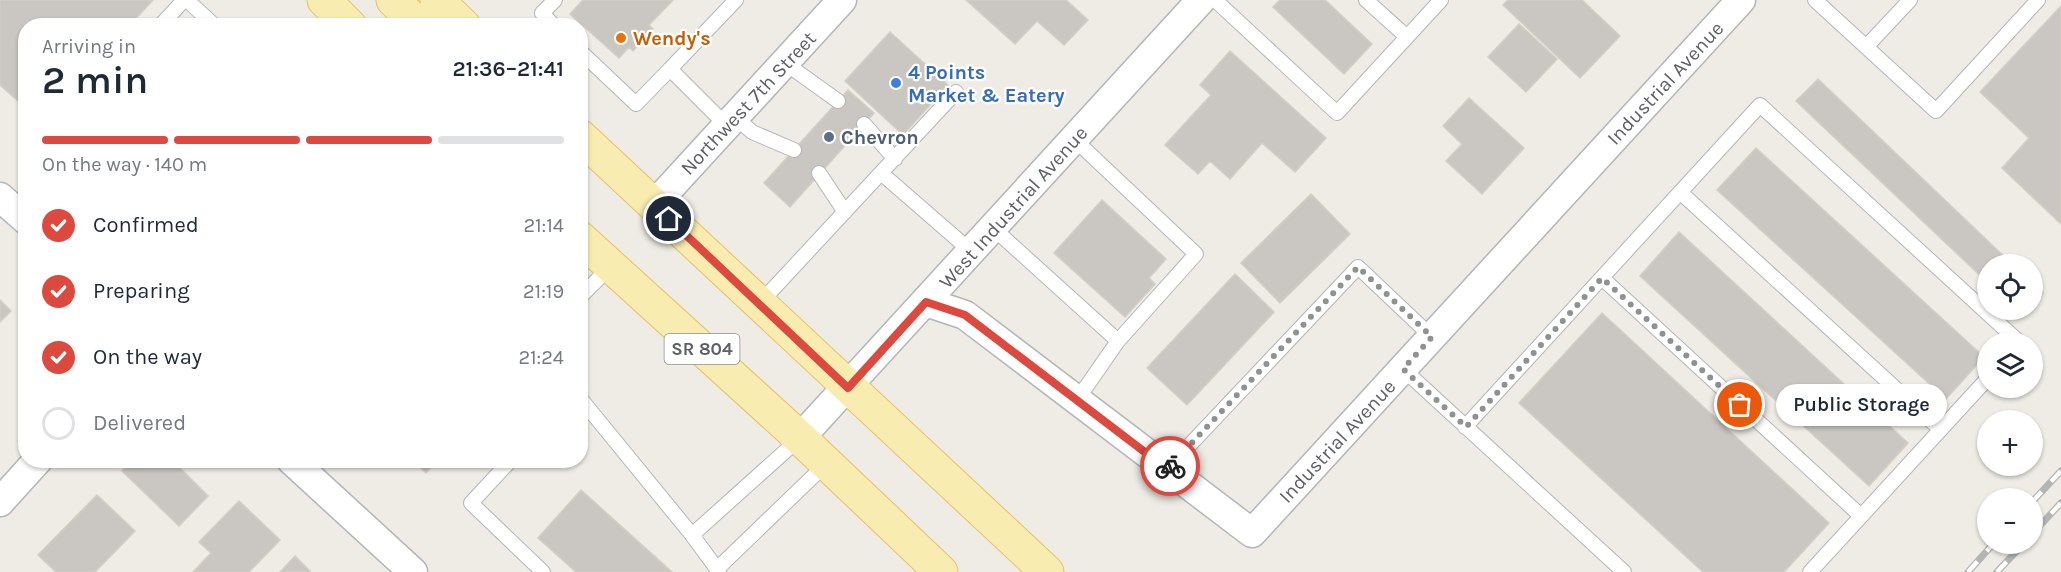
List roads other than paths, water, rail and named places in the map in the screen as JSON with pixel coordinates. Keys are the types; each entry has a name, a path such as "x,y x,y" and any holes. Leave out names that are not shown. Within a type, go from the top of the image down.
{"main road":[{"path":"324,0 342,18"},
{"path":"393,0 412,18"},
{"path":"437,0 456,18"},
{"path":"588,143 1047,572"},
{"name":"SR 804","path":"588,245 800,438 941,572"}],"street":[{"name":"Northwest 7th Street","path":"654,205 842,0"},
{"name":"West Industrial Avenue","path":"800,438 1201,0"},
{"name":"Industrial Avenue","path":"926,302 965,315 1252,533 1741,0"},
{"path":"0,196 18,213"},
{"path":"0,502 32,468"},
{"path":"300,468 412,572"}],"lane":[{"path":"168,18 186,0 206,18"},
{"path":"547,18 542,13 555,0"},
{"path":"588,59 636,104 736,0"},
{"path":"1215,0 1337,113 1441,0"},
{"path":"1366,0 1407,37"},
{"path":"1815,0 1936,111 2038,0"},
{"path":"1866,47 1910,0"},
{"path":"785,63 801,77 838,101"},
{"path":"670,69 731,122 794,150"},
{"path":"760,303 956,92"},
{"path":"1466,427 1760,105 2008,332"},
{"path":"864,124 895,159"},
{"path":"1074,139 1196,254 1118,340 1077,400"},
{"path":"819,173 845,212"},
{"path":"881,173 972,252"},
{"path":"1680,192 1940,429"},
{"path":"993,228 1118,340"},
{"path":"588,289 611,266"},
{"path":"1167,469 1358,267 1432,337"},
{"path":"1602,278 1861,516"},
{"path":"1403,369 1624,572"},
{"path":"1810,572 1977,390"},
{"path":"588,408 692,535 718,571 826,463"},
{"path":"692,535 800,438"},
{"path":"504,468 471,503 543,572"}],"railway":[{"path":"2043,490 2061,471"},
{"path":"2043,522 2061,503"},
{"path":"1968,572 1984,554"},
{"path":"1997,572 2014,554"}],"place":[{"name":"Wendy's","path":"621,38"},
{"name":"4 Points Market & Eatery","path":"896,83"},
{"name":"Chevron","path":"829,137"},
{"name":"Public Storage","path":"1740,405"}]}
